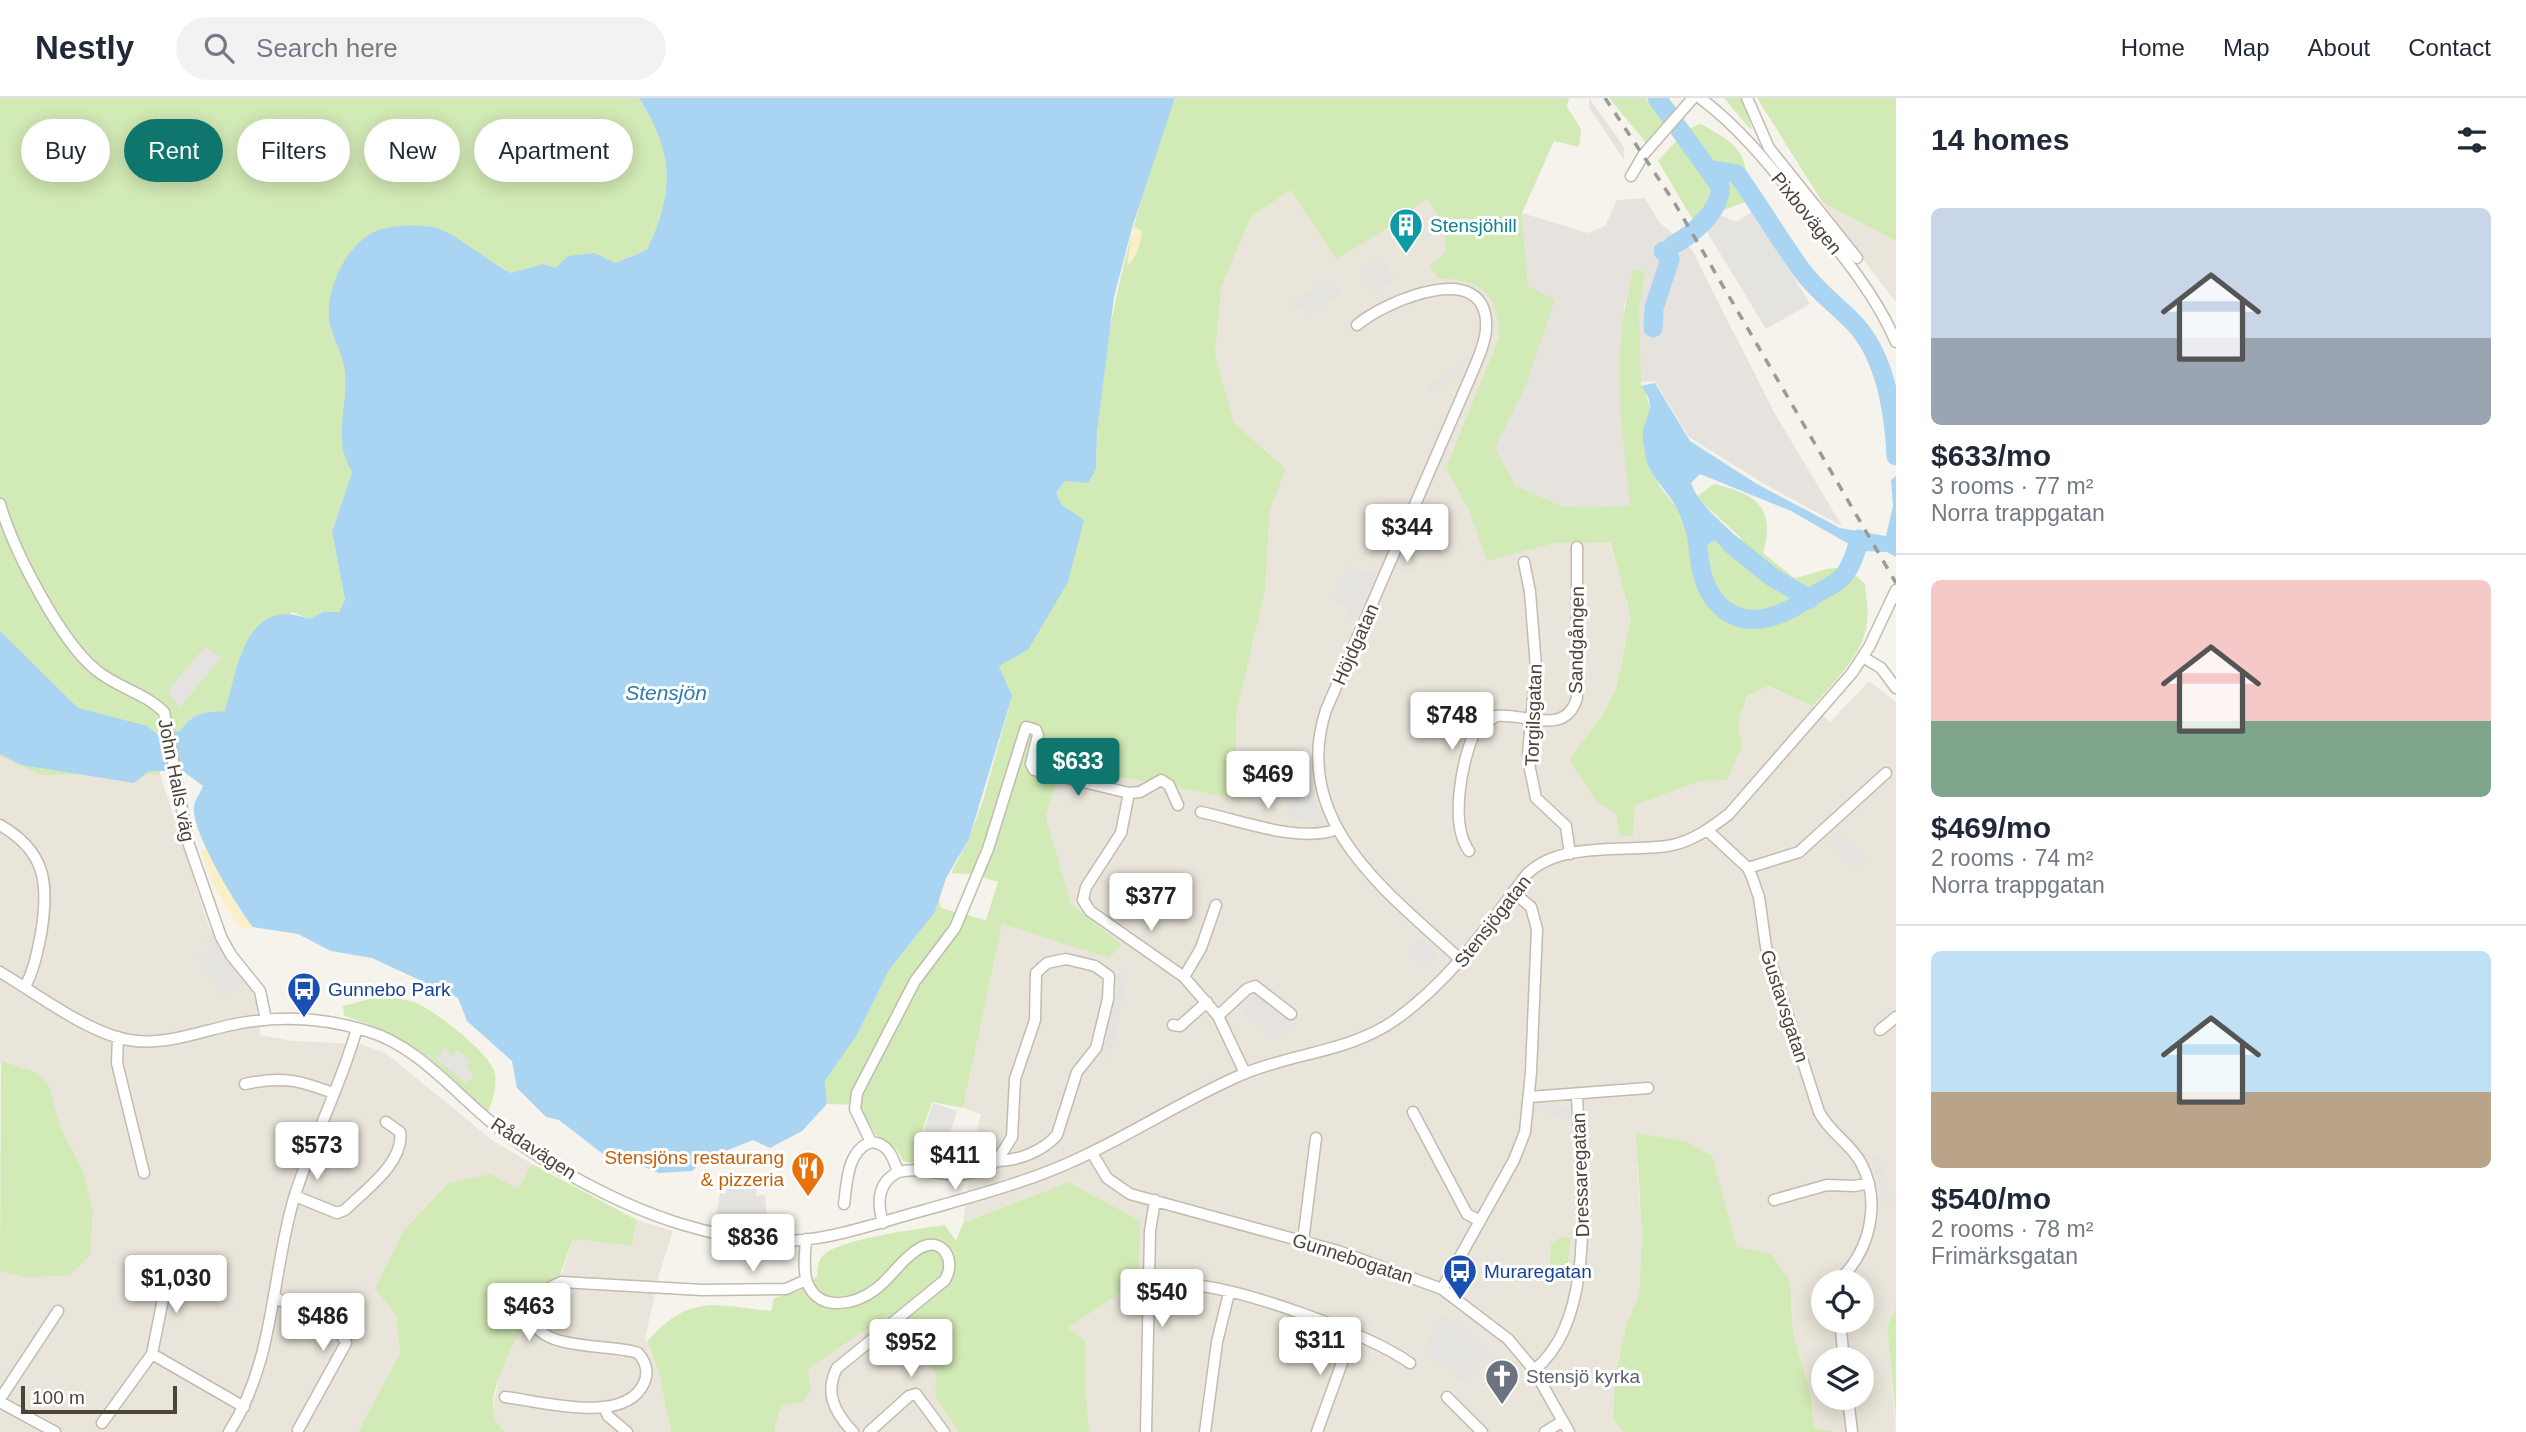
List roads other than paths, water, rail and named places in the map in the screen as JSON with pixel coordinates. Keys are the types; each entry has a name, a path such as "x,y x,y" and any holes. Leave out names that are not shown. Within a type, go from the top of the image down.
{"street":[{"path":"1631,176 1693,98"},
{"name":"Pixbovägen","path":"1700,98 1745,138 1830,240 1870,296 1896,342"},
{"path":"1748,98 1759,131 1769,148 1857,258"},
{"name":"Höjdgatan","path":"1357,325 1410,297 1448,288 1476,298 1485,317 1486,331 1452,422 1322,724 1319,781 1337,829 1351,854 1462,961"},
{"name":"John Halls väg","path":"0,504 38,588 85,662 111,681 159,706 167,716 174,778 188,842 221,937 231,956 260,991 266,1020"},
{"name":"Sandgången","path":"1469,851 1460,829 1459,801 1475,731 1496,716 1562,720 1571,712 1577,698 1577,547"},
{"name":"Torgilsgatan","path":"1524,562 1535,642 1528,754 1536,798 1566,826 1570,854"},
{"name":"Stensjögatan","path":"1092,1153 1180,1103 1245,1073 1372,1034 1429,994 1462,961 1513,892 1537,865 1570,854 1669,846 1707,830 1737,804 1842,687 1863,657 1896,590"},
{"path":"1863,657 1881,668 1896,688"},
{"path":"898,1171 886,1147 872,1142 855,1109 857,1093 915,981 956,928 988,849 1026,727 1036,730 1038,734 1031,764 1034,769 1129,793 1140,792 1161,780 1169,785 1178,805"},
{"path":"1748,868 1799,852 1886,773"},
{"path":"1129,793 1121,833 1086,887 1083,900 1090,911 1184,977 1218,1016 1245,1073"},
{"path":"1201,812 1305,835 1324,834 1337,829"},
{"path":"0,825 27,846 41,865 44,878 44,912 37,957 25,987"},
{"name":"Gustavsgatan","path":"1707,830 1748,868 1759,897 1766,947 1819,1112 1826,1125 1860,1161 1869,1183 1874,1199 1871,1223 1862,1245 1845,1270"},
{"path":"1441,1289 1520,1147 1529,1097 1537,929 1531,907 1513,892"},
{"path":"1184,977 1201,948 1216,905"},
{"path":"883,1223 880,1194 887,1179 898,1171 955,1176 986,1168 996,1161 1012,1138 1014,1079 1035,1020 1036,973 1047,963 1066,959 1104,970 1110,983 1096,1048 1077,1072 1057,1135 1028,1154 1009,1161 996,1161"},
{"name":"Rådavägen","path":"0,972 118,1038 166,1040 266,1020 304,1019 357,1028 394,1042 416,1057 494,1124 531,1151 646,1212 681,1224 738,1237 776,1242 806,1239 883,1223 1017,1184 1092,1153"},
{"path":"1218,1016 1247,989 1255,986 1291,1014"},
{"path":"1173,1025 1180,1026 1207,1002"},
{"path":"1880,1030 1896,1017"},
{"path":"229,1432 244,1407 262,1360 280,1255 295,1196 357,1028"},
{"path":"118,1038 117,1063 144,1173"},
{"path":"245,1084 275,1078 296,1080 333,1093"},
{"path":"1529,1097 1648,1088"},
{"name":"Dressaregatan","path":"1534,1370 1555,1342 1579,1285 1582,1257 1577,1094"},
{"path":"1413,1112 1466,1214 1480,1221"},
{"path":"295,1196 337,1213 345,1210 391,1163 399,1149 400,1132 386,1122"},
{"path":"1303,1241 1316,1138"},
{"path":"844,1204 854,1157 872,1142"},
{"name":"Gunnebogatan","path":"1092,1153 1102,1171 1118,1188 1303,1241 1398,1271 1441,1289 1496,1327 1534,1370 1569,1432"},
{"path":"1774,1200 1827,1185 1855,1186 1869,1183"},
{"path":"1146,1432 1150,1231 1155,1200"},
{"path":"806,1239 806,1280 818,1297 827,1302 843,1304 876,1289 912,1253 927,1245 940,1247 949,1257 950,1268 946,1280 837,1368 831,1386 833,1404 853,1432"},
{"path":"102,1423 152,1354 169,1269"},
{"path":"505,1397 566,1407 604,1407 621,1403 638,1393 646,1378 646,1364 635,1351 563,1342 539,1331 533,1318 533,1307 552,1285 581,1280 668,1290 775,1290 806,1280"},
{"path":"1149,1284 1194,1285 1283,1307 1352,1335 1410,1363"},
{"path":"1205,1432 1217,1342 1229,1293"},
{"path":"274,1297 338,1331 346,1343 298,1430"},
{"path":"55,1432 42,1429 0,1401 58,1311"},
{"path":"1317,1432 1352,1335"},
{"path":"152,1354 244,1407"},
{"path":"869,1432 909,1396 916,1394 944,1432"},
{"path":"1447,1397 1482,1432"},
{"path":"604,1407 608,1416 627,1432"},
{"path":"1850,1410 1852,1432"},
{"path":"1545,1432 1563,1421"}],"water":[{"name":"Stensjön","path":"639,98 1175,98 1132,228 1114,297 1097,433 1096,469 1088,483 1065,481 1056,493 1062,505 1084,520 1068,582 1028,650 999,666 1012,696 969,839 946,878 935,912 889,970 857,1035 825,1081 827,1104 802,1131 770,1148 753,1140 705,1159 692,1171 659,1173 614,1155 603,1154 559,1120 546,1117 517,1088 512,1061 467,1021 458,998 372,958 331,951 298,934 253,927 227,887 200,833 194,807 203,786 183,771 149,771 134,783 22,765 0,754 0,631 78,708 147,726 157,734 180,731 189,720 199,715 225,711 240,656 258,626 271,617 288,614 310,619 323,612 339,612 345,600 332,532 352,472 346,460 342,436 344,366 330,324 329,306 334,282 345,260 370,234 392,227 409,226 441,229 511,273 543,264 556,268 568,256 594,253 615,263 647,250 662,209 667,172 659,137"},
{"path":"1655,383 1690,441 1757,484 1840,528 1886,536 1893,506 1891,480 1896,476 1896,557 1887,552 1861,551 1791,511 1700,474 1691,483 1696,493 1753,556 1746,562 1731,555 1714,540 1697,553 1690,543 1674,503 1652,472 1646,458 1643,434 1650,404 1641,386"}],"waterway":[{"path":"1657,98 1720,186 1711,213 1689,235 1673,245"},
{"path":"1708,169 1737,174 1803,272 1856,325 1866,339 1875,354 1886,387 1896,456"},
{"path":"1653,328 1654,308 1670,259 1663,251"},
{"path":"1696,528 1703,578 1712,596 1730,613 1756,620 1769,618 1795,607 1839,580 1850,566 1859,539"},
{"path":"1731,544 1772,577 1810,599"}],"railway":[{"path":"1605,98 1674,202 1896,583"}],"place":[{"name":"Stensjöhill","path":"1406,255"},
{"name":"Gunnebo Park","path":"304,1019"},
{"name":"Stensjöns restaurang & pizzeria","path":"808,1198"},
{"name":"Muraregatan","path":"1460,1301"},
{"name":"Stensjö kyrka","path":"1502,1406"}]}
